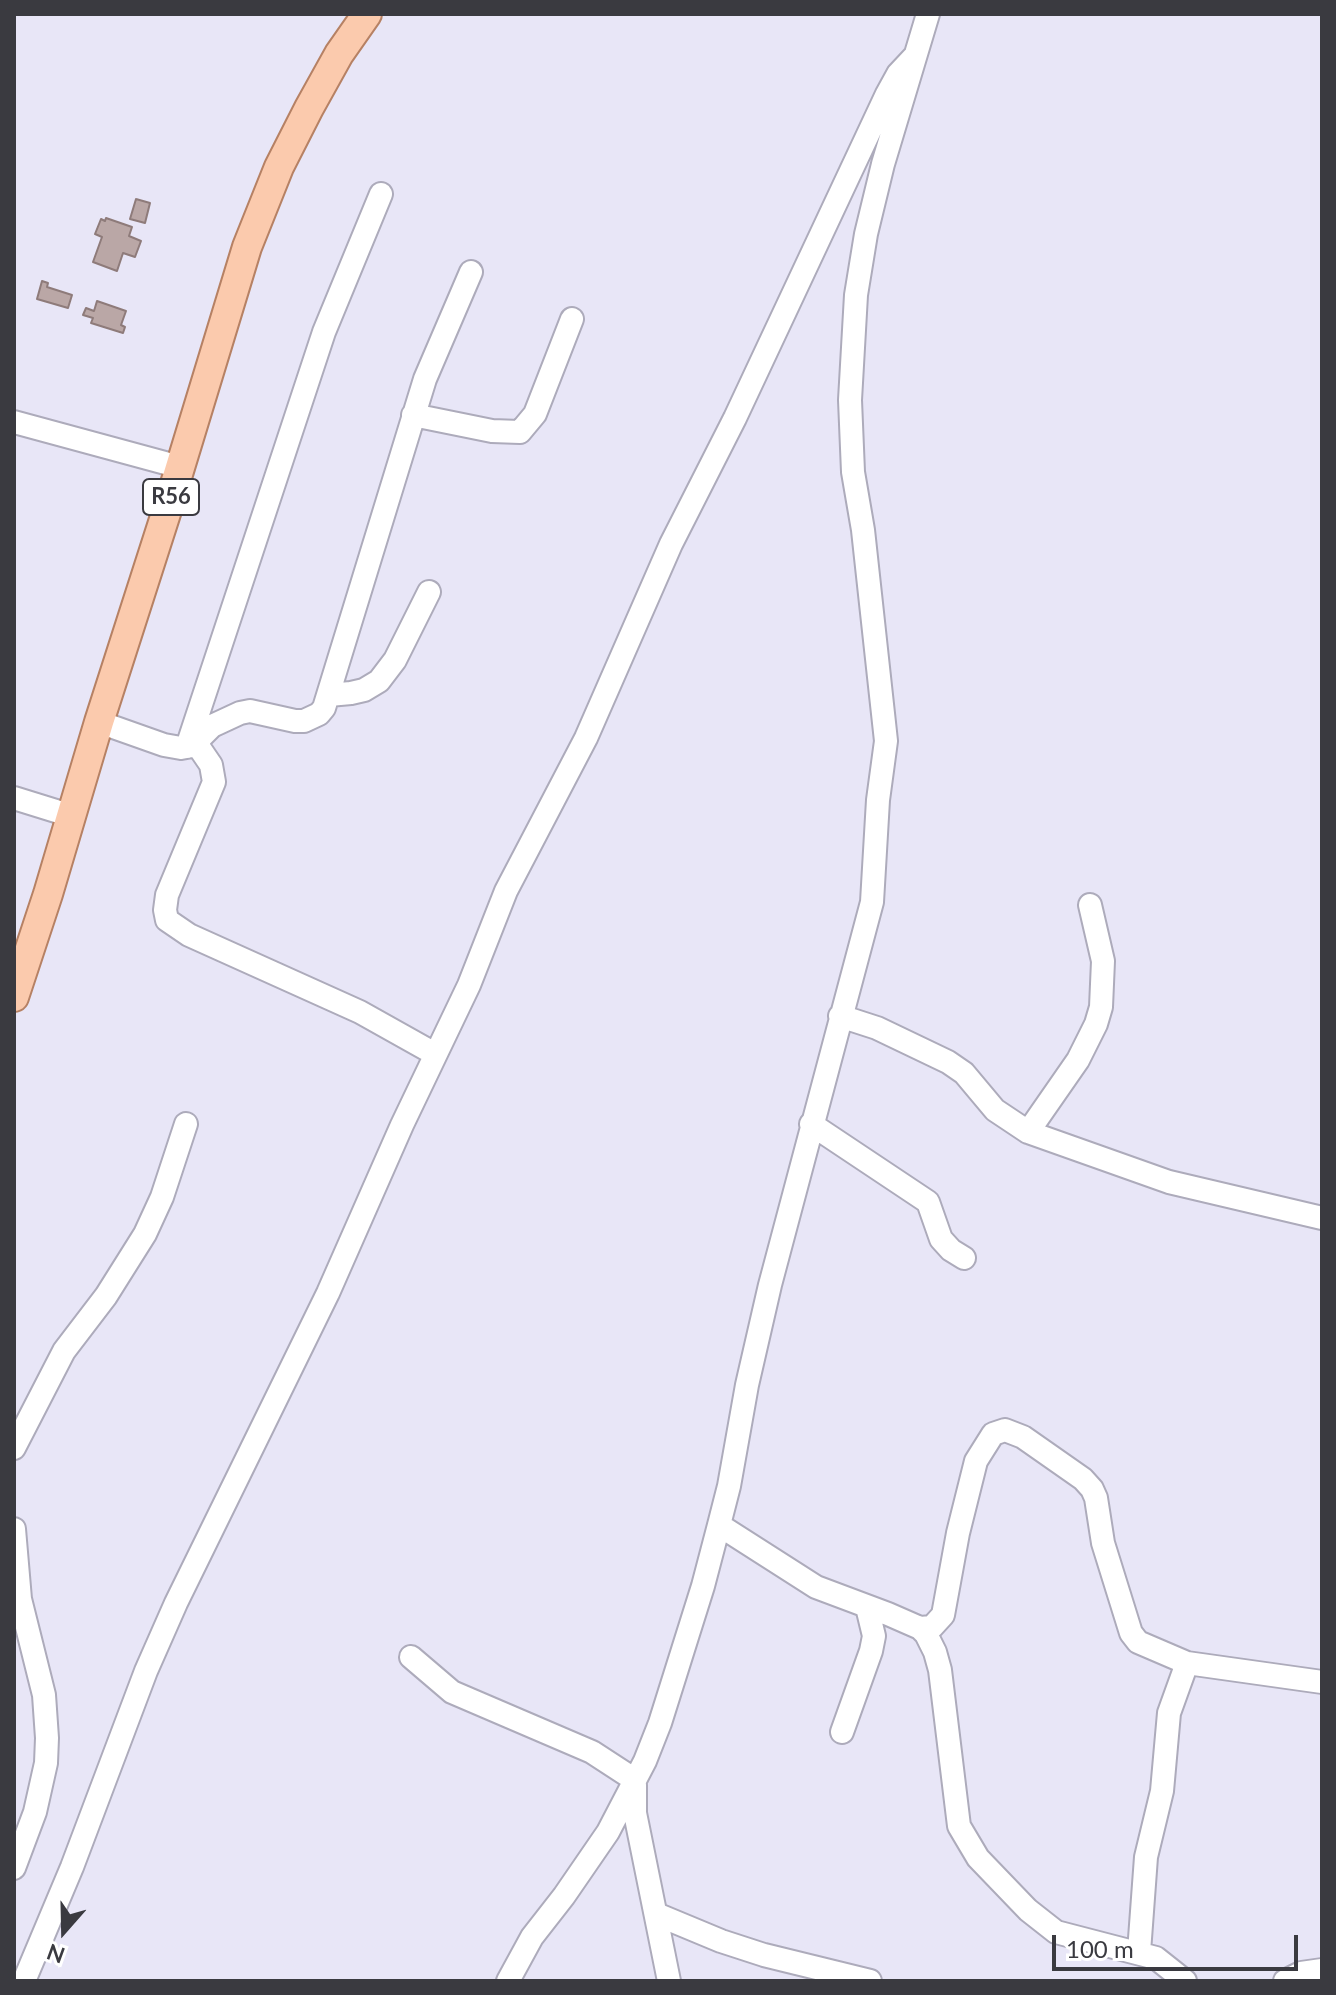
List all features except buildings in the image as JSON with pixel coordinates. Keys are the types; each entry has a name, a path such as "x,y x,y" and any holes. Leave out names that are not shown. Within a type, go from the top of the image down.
{"main road":[{"name":"R56","path":"15,990 72,816 247,247 279,167 339,54 367,14"}],"street":[{"path":"508,1981 532,1937 608,1832 660,1723 719,1525 747,1385 811,1124 872,902 878,800 886,741 863,530 853,472 850,400 856,295 866,234 913,58 928,14"},
{"path":"24,1981 164,1630 328,1293 469,985 506,891 586,738 671,544 735,418 887,94 898,74 913,58"},
{"path":"192,746 324,332 381,194"},
{"path":"192,746 212,726 240,713 250,711 295,721 312,718 324,708 425,379 471,272"},
{"path":"413,415 492,431 520,432 535,414 572,319"},
{"path":"14,422 180,467"},
{"path":"329,695 364,690 379,681 395,660 429,592"},
{"path":"99,722 164,745 192,746 211,765 214,782 167,895 167,920 189,935 360,1012 435,1054"},
{"path":"14,798 72,816"},
{"path":"1028,1132 1078,1060 1101,1007 1103,961 1090,905"},
{"path":"840,1016 877,1028 948,1062 964,1073 995,1110 1028,1132 1169,1182 1322,1218"},
{"path":"14,1448 64,1351 106,1296 145,1234 162,1197 186,1124"},
{"path":"811,1124 928,1202 941,1239 964,1258"},
{"path":"719,1525 816,1587 920,1628 932,1627 943,1615 958,1533 976,1461 993,1434 1005,1430 1023,1437 1083,1479 1092,1489 1103,1543 1131,1633 1147,1648 1187,1663 1322,1682"},
{"path":"14,1529 20,1599 44,1695 47,1738 46,1763 35,1812 14,1868"},
{"path":"842,1732 874,1636 867,1607"},
{"path":"920,1628 932,1645 940,1670 959,1826 978,1858 1028,1910 1056,1932 1156,1958 1185,1981"},
{"path":"411,1657 452,1692 592,1752 635,1780"},
{"path":"1139,1952 1146,1857 1162,1791 1169,1713 1187,1663"},
{"path":"635,1780 635,1813 669,1981"},
{"path":"656,1914 764,1955 870,1981"},
{"path":"1285,1981 1301,1973 1322,1970"}]}
